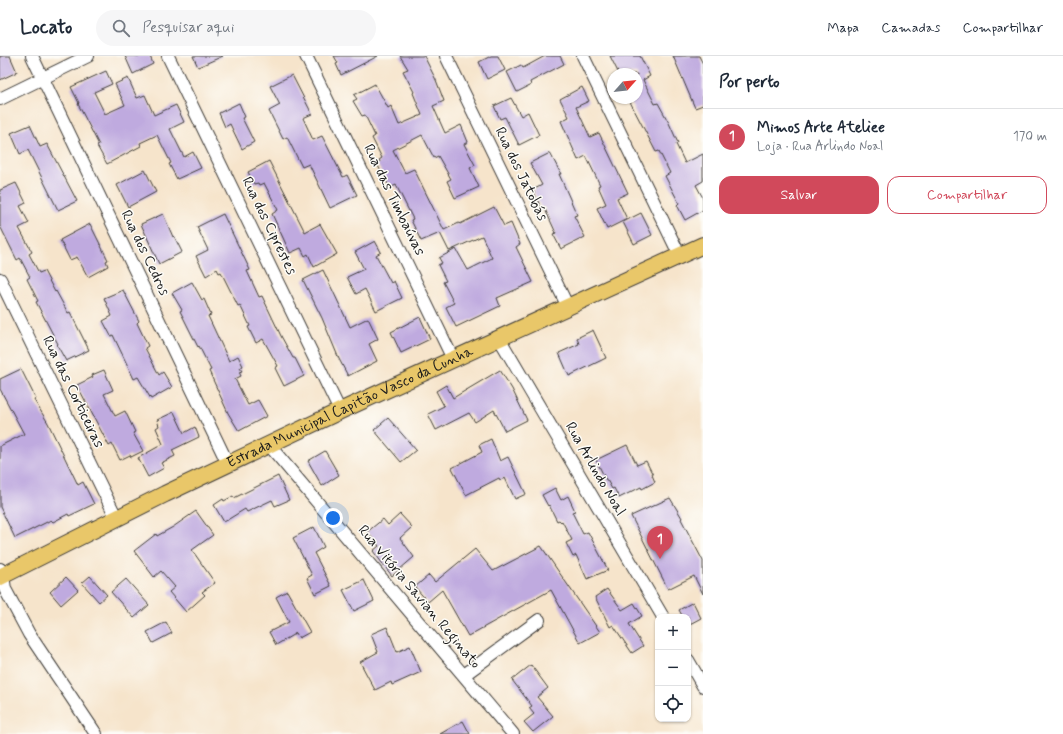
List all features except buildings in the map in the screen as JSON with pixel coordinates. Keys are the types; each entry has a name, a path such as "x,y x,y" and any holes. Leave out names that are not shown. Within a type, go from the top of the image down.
{"main road":[{"name":"Estrada Municipal Capitão Vasco da Cunha","path":"1,574 340,411 703,245"}],"street":[{"name":"Rua dos Cedros","path":"32,56 228,464"},
{"path":"0,99 88,56"},
{"name":"Rua dos Ciprestes","path":"168,56 340,411"},
{"name":"Rua das Timbaúvas","path":"306,56 453,359"},
{"name":"Rua dos Jatobás","path":"446,56 568,307"},
{"path":"583,56 680,256"},
{"name":"Rua das Corticeiras","path":"0,279 117,519"},
{"name":"Rua Arlindo Noal","path":"499,338 660,614"},
{"name":"Rua Vitória Savian Reginato","path":"269,445 514,734"},
{"path":"1,574 5,589 29,634 96,734"},
{"path":"464,675 539,620"},
{"path":"691,665 703,686"}],"place":[{"name":"Mimos Arte Ateliee","path":"660,559"}]}
